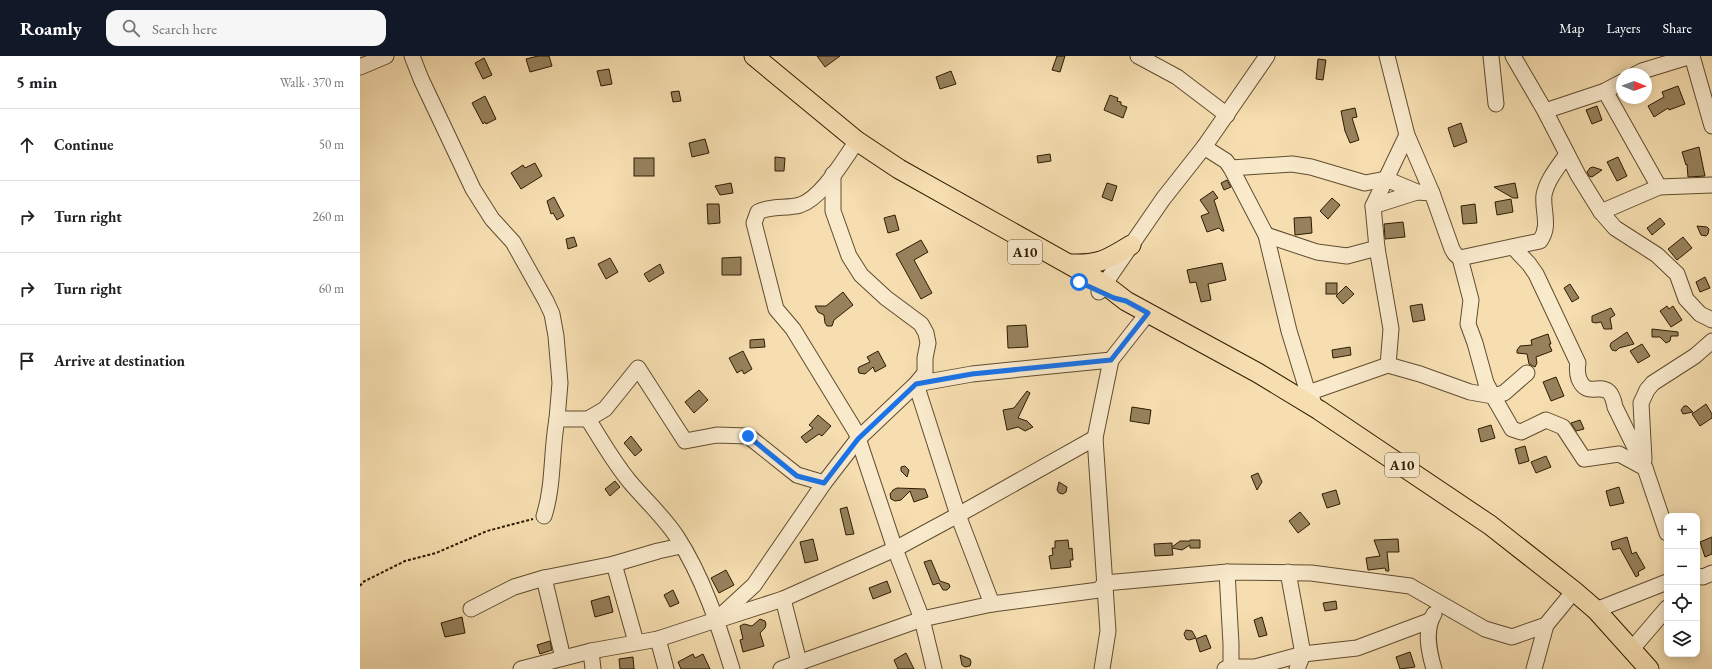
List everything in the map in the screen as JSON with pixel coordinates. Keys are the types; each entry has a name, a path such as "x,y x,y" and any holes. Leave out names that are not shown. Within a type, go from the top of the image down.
{"main road":[{"name":"A10","path":"754,56 857,141 932,189 1068,264 1102,288"},
{"name":"A10","path":"932,189 948,204 977,224 1126,301 1258,373 1319,410 1490,525 1596,610 1649,669"},
{"path":"1068,264 1089,265 1104,261 1131,245"}],"street":[{"path":"360,67 386,56"},
{"path":"412,56 421,79 473,189 492,219 513,242 546,300 552,314 556,336 560,383 549,500 544,516"},
{"path":"1138,56 1177,77 1227,115"},
{"path":"1102,288 1163,199 1204,147 1267,56"},
{"path":"1387,56 1407,135 1432,193 1452,249 1460,258 1471,300 1468,324 1486,383 1512,429 1521,432 1546,420 1563,427 1584,459 1619,454 1645,468"},
{"path":"1491,56 1496,104"},
{"path":"1513,56 1545,111 1578,175 1601,212 1615,228 1657,255 1677,274 1686,299 1708,316"},
{"path":"1652,68 1692,56 1712,126"},
{"path":"1545,111 1605,91 1616,85"},
{"path":"1605,91 1659,187"},
{"path":"1388,365 1391,329 1377,248 1373,206 1407,135"},
{"path":"857,141 833,174 814,196 801,204 787,207 767,208 758,212 754,223 776,309 793,329 856,432 895,549 922,619 934,669"},
{"path":"1204,147 1226,161 1231,168 1266,235 1288,331 1308,393 1319,410"},
{"path":"1529,264 1543,236 1546,219 1544,196 1549,181 1567,154"},
{"path":"1231,168 1292,164 1311,167 1365,183 1386,179 1417,192 1432,193"},
{"path":"716,620 754,585 824,483 858,439 916,384 925,373 925,358 928,343 926,333 921,324 886,298 861,275 849,256 833,211 833,174"},
{"path":"1601,212 1659,187 1712,185"},
{"path":"1373,206 1417,192"},
{"path":"1266,235 1317,252 1347,256 1377,248"},
{"path":"1460,258 1540,241"},
{"path":"1513,247 1536,274 1578,363 1577,370 1581,383 1584,387 1591,390 1604,390 1609,392 1645,468 1664,524"},
{"path":"1102,669 1108,631 1095,438 1111,360 1148,313"},
{"path":"1645,468 1641,402 1647,390 1653,383 1695,356 1712,341"},
{"path":"916,384 972,374 1111,360"},
{"path":"1308,393 1388,365 1420,374 1470,392 1493,396 1504,393 1527,373"},
{"path":"557,419 588,419 605,409 638,368 685,441 717,435 748,436 797,476 824,483"},
{"path":"916,384 958,515 992,604"},
{"path":"588,419 629,481 670,526 698,576 716,620 732,669"},
{"path":"521,669 591,651 658,639 783,599 895,549 1095,438"},
{"path":"470,609 514,587 544,578 614,564 681,546"},
{"path":"614,564 636,642"},
{"path":"783,599 790,667 922,619 992,604 1099,590 1105,583 1226,572 1311,573 1410,586 1485,628 1512,637 1546,625"},
{"path":"1226,572 1231,644 1228,668 1255,667 1303,654 1357,648 1429,621"},
{"path":"1288,572 1303,654 1297,669"},
{"path":"544,578 563,658"},
{"path":"1596,610 1664,583"},
{"path":"1534,669 1546,625 1574,591"},
{"path":"1434,669 1428,650 1429,621 1441,603"},
{"path":"1631,650 1664,612"},
{"path":"658,639 666,669"},
{"path":"591,651 593,669"}],"path":[{"path":"360,586 363,582 406,561 436,554 487,531 544,516"}],"building":[{"path":"538,56 549,56 552,66 530,72 526,59"},
{"path":"817,56 840,56 825,67"},
{"path":"1057,56 1065,56 1060,72 1052,70"},
{"path":"484,58 492,75 483,79 475,63"},
{"path":"1318,59 1326,60 1323,80 1316,79"},
{"path":"609,69 612,84 601,86 597,71"},
{"path":"951,71 956,84 940,89 936,77"},
{"path":"1678,86 1685,104 1669,110 1668,108 1654,117 1648,106 1664,97 1662,92"},
{"path":"679,91 681,101 673,102 671,92"},
{"path":"1110,95 1118,98 1117,101 1121,102 1121,105 1127,107 1123,118 1104,110"},
{"path":"485,96 496,119 483,124 472,103"},
{"path":"1597,106 1602,120 1592,124 1586,110"},
{"path":"1355,108 1357,117 1352,118 1359,140 1350,143 1345,131 1341,111"},
{"path":"1461,123 1467,142 1454,147 1448,128"},
{"path":"705,139 709,153 692,157 689,143"},
{"path":"1699,147 1705,176 1688,177 1687,164 1686,165 1682,152"},
{"path":"1050,154 1051,161 1038,163 1037,156"},
{"path":"775,157 785,158 784,171 775,171"},
{"path":"1618,157 1627,176 1617,181 1607,162"},
{"path":"634,158 654,158 654,176 634,176"},
{"path":"535,163 542,176 521,189 511,173 523,165 525,168"},
{"path":"1593,167 1602,170 1592,177 1589,176 1587,172"},
{"path":"1227,180 1231,187 1224,190 1221,183"},
{"path":"731,183 733,193 720,195 715,186"},
{"path":"1107,183 1117,186 1112,201 1102,197"},
{"path":"1515,183 1518,198 1513,198 1494,187"},
{"path":"1213,191 1218,198 1214,200 1224,231 1219,228 1207,232 1201,216 1209,213 1200,200"},
{"path":"554,197 564,216 557,220 553,213 551,214 547,201"},
{"path":"1332,198 1340,205 1328,219 1320,211"},
{"path":"1511,199 1513,212 1497,215 1495,202"},
{"path":"707,204 719,204 720,223 708,224"},
{"path":"1475,204 1477,223 1463,224 1461,206"},
{"path":"895,215 899,230 888,233 884,218"},
{"path":"1311,217 1312,233 1295,235 1294,218"},
{"path":"1660,218 1665,224 1652,235 1647,228"},
{"path":"1403,222 1405,237 1385,239 1384,224"},
{"path":"1697,226 1707,227 1709,229 1708,234 1706,236 1701,235"},
{"path":"574,237 577,246 568,249 566,239"},
{"path":"1683,237 1692,248 1677,260 1668,249"},
{"path":"921,240 928,252 914,260 932,293 921,299 896,254"},
{"path":"741,257 741,275 722,275 722,258"},
{"path":"610,258 618,272 606,279 598,264"},
{"path":"1222,263 1226,280 1208,284 1211,300 1201,302 1196,282 1190,283 1187,270"},
{"path":"660,264 664,273 649,282 644,274"},
{"path":"1705,277 1710,288 1700,292 1696,282"},
{"path":"1326,283 1337,283 1337,294 1326,294"},
{"path":"1570,284 1579,298 1572,302 1564,288"},
{"path":"1346,286 1354,294 1343,304 1336,296"},
{"path":"843,292 853,305 834,320 832,326 827,326 824,315 818,312 815,306 826,306"},
{"path":"1422,304 1425,320 1413,322 1410,306"},
{"path":"1667,306 1669,309 1673,306 1682,320 1671,327 1660,311"},
{"path":"1611,308 1615,315 1610,318 1612,329 1604,329 1601,322 1592,322 1592,316"},
{"path":"1026,325 1028,347 1008,348 1007,326"},
{"path":"1652,329 1678,332 1678,336 1671,336 1670,341 1666,343 1660,337 1652,337"},
{"path":"1627,332 1634,344 1619,348 1616,351 1612,350 1610,346 1611,343"},
{"path":"1548,334 1551,344 1549,344 1552,351 1536,357 1537,363 1535,367 1529,364 1527,354 1517,353 1520,346 1532,345 1531,340"},
{"path":"764,339 765,347 750,348 750,340"},
{"path":"1642,344 1650,356 1638,363 1630,351"},
{"path":"1350,347 1351,355 1333,358 1332,350"},
{"path":"743,351 752,369 744,374 742,370 737,373 729,358"},
{"path":"878,351 886,366 875,372 873,367 865,374 859,373 859,367 870,362 867,357"},
{"path":"1556,377 1564,396 1551,401 1543,382"},
{"path":"699,390 708,400 694,413 685,402"},
{"path":"1027,391 1030,393 1018,418 1027,421 1033,427 1025,431 1018,427 1007,430 1003,410 1014,408"},
{"path":"1706,404 1712,414 1712,418 1700,426 1692,414"},
{"path":"1684,406 1687,406 1693,412 1683,414 1681,410"},
{"path":"1132,407 1151,410 1149,424 1130,421"},
{"path":"818,415 831,426 822,436 819,434 806,443 801,437 813,428 809,425"},
{"path":"1580,420 1584,429 1576,431 1571,423"},
{"path":"1491,425 1495,438 1481,442 1478,429"},
{"path":"631,436 642,450 635,456 624,443"},
{"path":"1525,446 1529,461 1519,464 1515,449"},
{"path":"1546,456 1551,467 1536,473 1531,462"},
{"path":"905,466 909,470 907,477 901,471 901,467"},
{"path":"1258,473 1262,482 1257,490 1251,476"},
{"path":"615,481 620,487 610,496 605,489"},
{"path":"1059,482 1067,487 1066,492 1063,494 1059,493 1057,490"},
{"path":"1619,487 1624,503 1610,506 1606,491"},
{"path":"897,488 925,489 928,497 914,502 910,491 901,500 895,501 891,499 890,494"},
{"path":"1336,490 1340,504 1327,508 1322,494"},
{"path":"847,507 854,534 846,535 840,509"},
{"path":"1300,512 1310,524 1298,533 1289,521"},
{"path":"1627,537 1632,554 1636,552 1645,568 1638,572 1639,575 1636,577 1620,548 1613,550 1611,542"},
{"path":"1712,537 1712,554 1705,557 1700,542"},
{"path":"813,539 818,560 805,563 800,542"},
{"path":"1398,539 1399,552 1387,552 1389,571 1386,571 1385,568 1368,570 1366,558 1380,556 1374,540"},
{"path":"1068,540 1069,549 1072,548 1073,560 1070,560 1071,567 1051,569 1049,556 1053,555 1052,548 1055,548 1055,541"},
{"path":"1200,540 1200,548 1190,548 1190,545 1182,550 1172,548 1173,555 1155,556 1154,544 1172,543 1172,547 1180,541"},
{"path":"931,560 940,581 949,584 950,587 947,590 943,590 939,583 933,585 924,562"},
{"path":"726,570 734,585 719,593 711,578"},
{"path":"887,581 891,592 873,599 869,588"},
{"path":"673,590 679,603 670,607 664,595"},
{"path":"609,596 613,612 595,617 591,601"},
{"path":"1336,601 1337,609 1325,611 1323,603"},
{"path":"462,617 465,633 445,637 441,623"},
{"path":"1262,617 1267,635 1259,637 1254,620"},
{"path":"760,619 765,621 766,624 765,628 760,633 764,646 743,652 740,640 743,639 740,626 744,624 752,626"},
{"path":"1186,630 1192,631 1196,638 1189,640 1186,639 1184,634"},
{"path":"1206,635 1211,648 1200,652 1196,639"},
{"path":"550,641 552,650 540,654 537,645"},
{"path":"1410,652 1415,667 1400,669 1396,657"},
{"path":"906,653 914,669 898,669 894,660"},
{"path":"693,654 695,658 703,654 710,669 681,669 678,662"},
{"path":"960,655 970,659 970,666 965,667 962,665"},
{"path":"633,657 634,669 620,669 619,659"}],"route":[{"path":"748,436 797,476 824,483 858,439 916,384 972,374 1111,360 1148,313 1126,301 1094,290 1079,282"}]}
